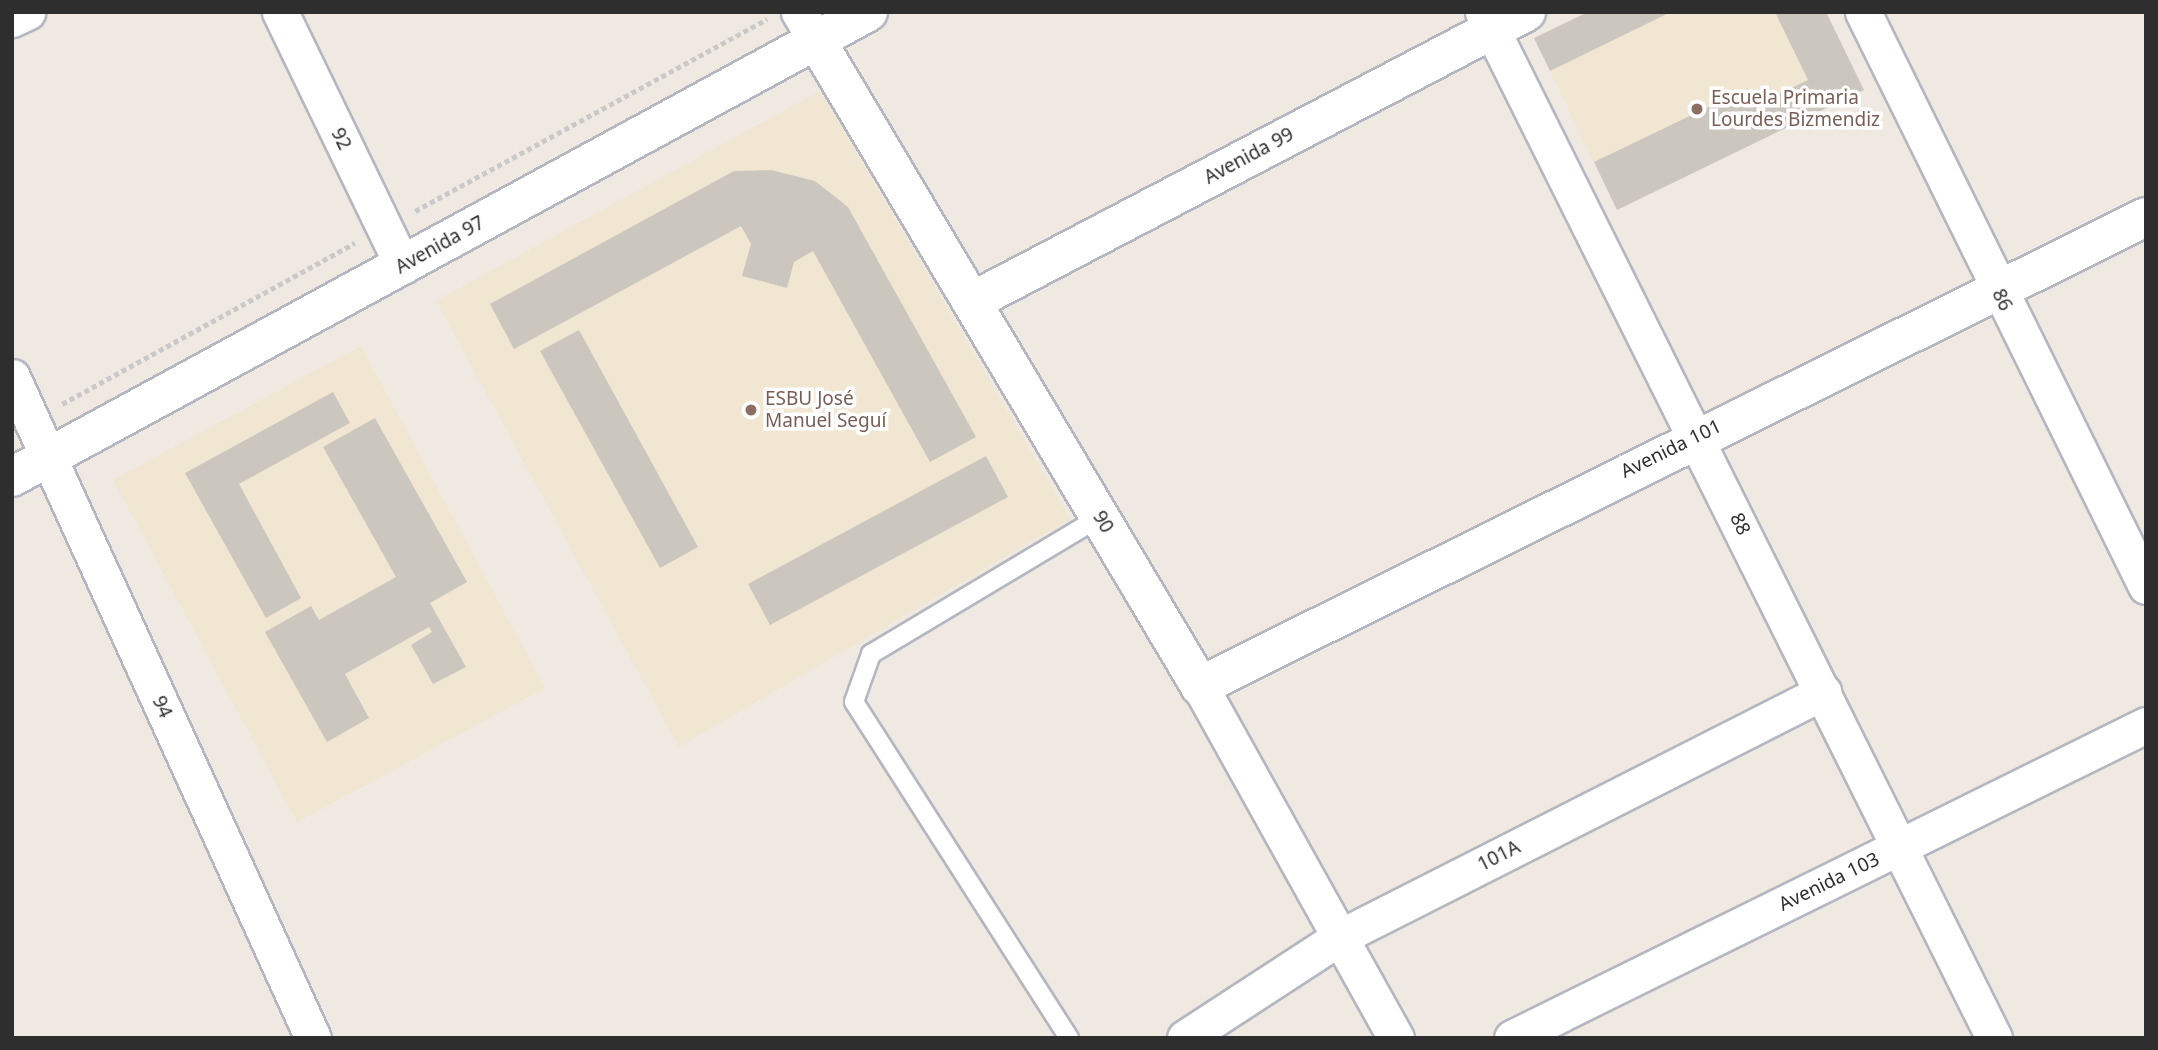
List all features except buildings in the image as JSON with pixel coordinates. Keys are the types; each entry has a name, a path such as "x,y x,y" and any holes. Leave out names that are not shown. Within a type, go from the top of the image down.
{"main road":[{"name":"Avenida 97","path":"12,477 403,266 808,26 868,12"},
{"name":"Avenida 99","path":"973,301 1487,21 1525,12"},
{"name":"90","path":"808,26 1200,686"},
{"name":"Avenida 101","path":"1200,686 1696,436 2146,217"}],"street":[{"path":"12,19 27,12"},
{"name":"92","path":"279,12 403,266"},
{"name":"86","path":"1863,12 1997,291 2146,586"},
{"name":"88","path":"1487,21 1994,1038"},
{"name":"94","path":"12,377 313,1038"},
{"name":"90","path":"1200,686 1396,1038"},
{"name":"101A","path":"1185,1038 1340,937 1823,692"},
{"name":"Avenida 103","path":"1512,1038 2146,725"}],"lane":[{"path":"1069,1038 854,702 871,654 1100,517"}],"shaded area":[{"name":"Escuela Primaria Lourdes Bizmendiz","path":"1588,12 1826,12 1864,90 1617,210 1534,38"},
{"name":"ESBU José Manuel Seguí","path":"820,91 1070,519 679,747 436,301"},
{"path":"361,346 545,688 297,822 113,480"}],"place":[{"name":"Escuela Primaria Lourdes Bizmendiz","path":"1697,109"},
{"name":"ESBU José Manuel Seguí","path":"751,410"}]}
